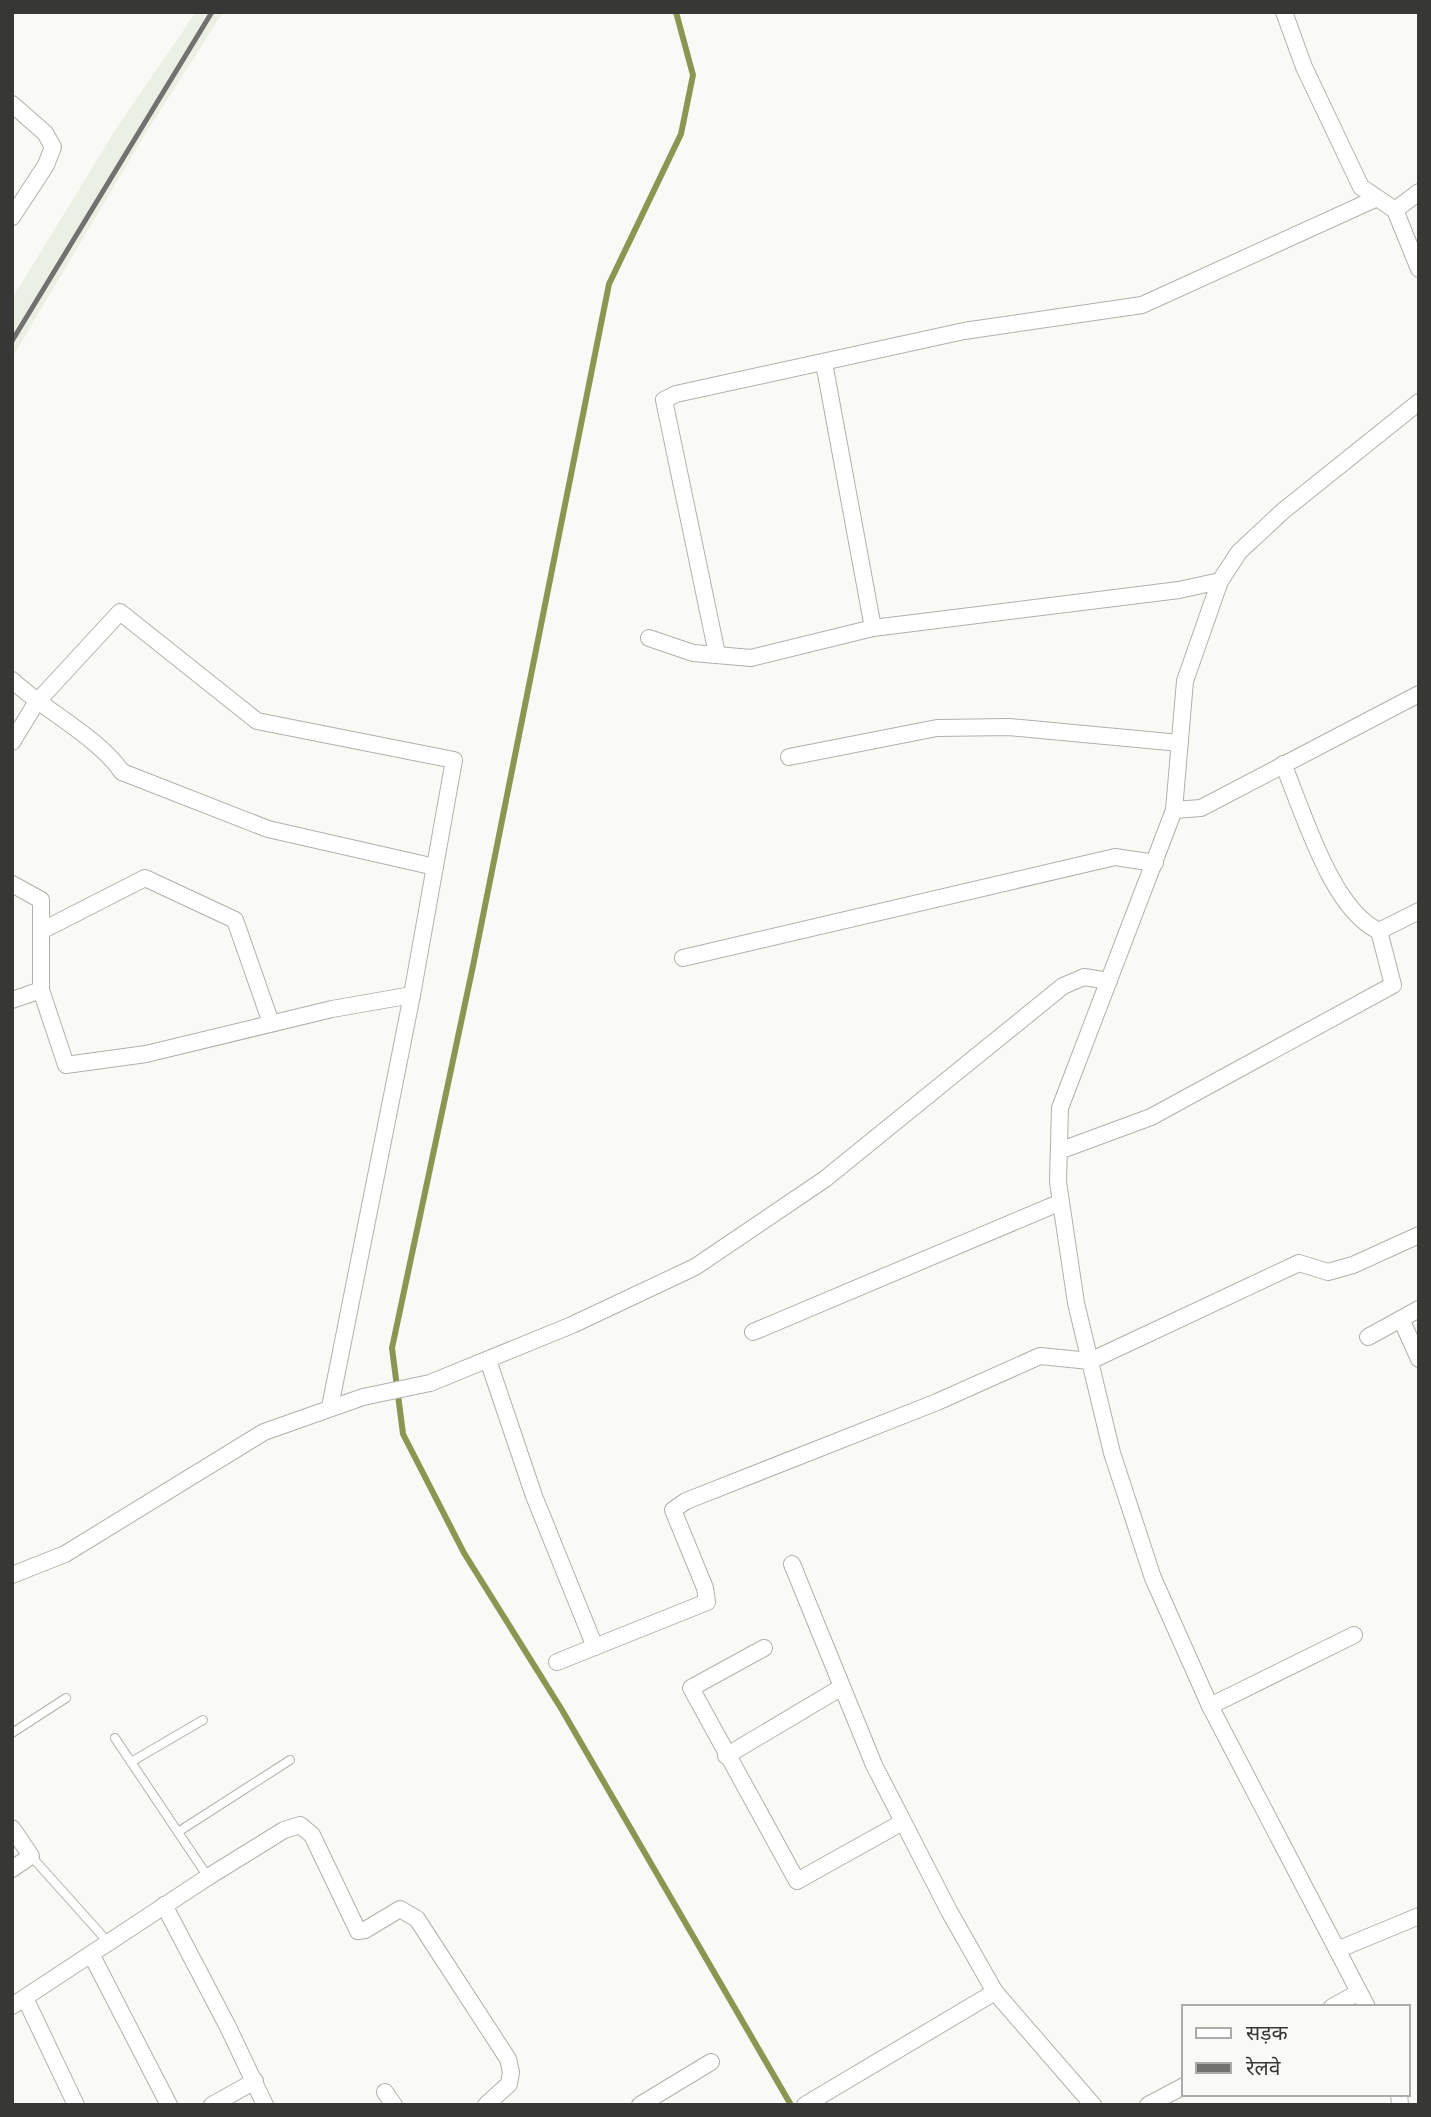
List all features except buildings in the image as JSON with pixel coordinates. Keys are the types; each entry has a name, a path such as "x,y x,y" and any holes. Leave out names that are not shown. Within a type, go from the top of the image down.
{"street":[{"path":"1284,12 1304,67 1361,187 1395,210 1419,269"},
{"path":"12,104 44,133 53,147 46,165 12,217"},
{"path":"1395,210 1419,192"},
{"path":"717,653 664,400 676,394 964,331 1142,305 1375,199"},
{"path":"824,363 873,628"},
{"path":"1340,2005 1363,1999 1210,1706 1153,1578 1112,1453 1076,1303 1061,1202 1060,1108 1174,810 1185,681 1220,581 1239,552 1283,511 1419,402"},
{"path":"649,638 692,653 717,653 751,658 873,628 1179,590 1220,581"},
{"path":"12,742 36,703 120,612 257,722 454,760 412,995 330,1407"},
{"path":"12,680 36,703 111,757 122,772 268,829 435,867"},
{"path":"1174,810 1201,808 1419,694"},
{"path":"789,757 937,728 1009,727 1180,743"},
{"path":"1283,764 1340,897 1364,924 1379,931"},
{"path":"683,958 1115,857 1155,863"},
{"path":"41,931 145,878 235,920 271,1023"},
{"path":"12,884 41,900 41,990 66,1065 146,1054 271,1023 412,995"},
{"path":"1379,931 1419,911"},
{"path":"1059,1151 1152,1117 1393,985 1379,931"},
{"path":"12,1576 65,1554 264,1432 363,1397 430,1383 572,1325 695,1266 825,1179 1063,986 1084,977 1109,981"},
{"path":"12,1000 41,990"},
{"path":"753,1332 1061,1202"},
{"path":"558,1662 707,1602 705,1588 673,1510 685,1501 937,1402 1041,1356 1090,1361 1299,1263 1328,1272 1353,1265 1419,1235"},
{"path":"1367,1337 1419,1309"},
{"path":"1401,1319 1419,1359"},
{"path":"488,1360 534,1496 595,1647"},
{"path":"792,1564 901,1823 995,1992 1093,2105"},
{"path":"1210,1706 1354,1635"},
{"path":"764,1647 691,1688 797,1881 901,1823"},
{"path":"726,1756 842,1687"},
{"path":"76,2105 18,2002 208,1877 284,1830 300,1825 314,1839 358,1931 365,1930 400,1909 412,1914 508,2059 509,2084 486,2105"},
{"path":"12,1828 31,1856 12,1869"},
{"path":"164,1905 265,2105"},
{"path":"1337,1950 1419,1916"},
{"path":"91,1954 169,2105"},
{"path":"805,2105 995,1992"},
{"path":"640,2105 711,2062"},
{"path":"212,2105 255,2081"},
{"path":"1148,2105 1182,2086"}],"lane":[{"path":"12,1733 66,1698"},
{"path":"131,1762 203,1720"},
{"path":"115,1738 208,1877"},
{"path":"178,1832 290,1760"},
{"path":"31,1856 108,1942"}],"shaded area":[{"path":"196,12 223,12 142,139 12,358 12,299 116,129"}],"waterway":[{"path":"676,12 693,75 681,134 609,284 473,966 392,1348 403,1434 464,1553 562,1710 791,2105"}],"railway":[{"path":"12,341 212,12"}]}
